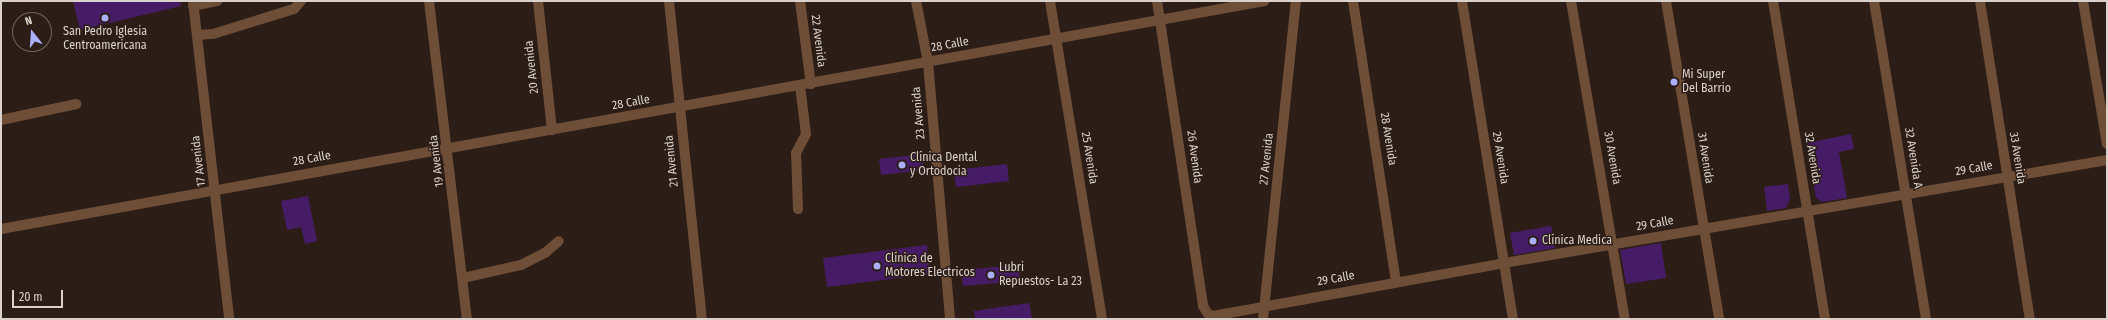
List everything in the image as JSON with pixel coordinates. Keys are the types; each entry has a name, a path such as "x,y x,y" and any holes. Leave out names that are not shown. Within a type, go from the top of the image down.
{"street":[{"path":"193,3 217,1"},
{"path":"197,35 213,34 294,9 301,1"},
{"name":"19 Avenida","path":"429,1 449,149 467,319"},
{"name":"20 Avenida","path":"538,1 552,130"},
{"name":"21 Avenida","path":"669,1 702,319"},
{"name":"22 Avenida","path":"800,1 811,84"},
{"name":"23 Avenida","path":"916,1 928,62 950,319"},
{"name":"25 Avenida","path":"1050,1 1102,319"},
{"name":"26 Avenida","path":"1158,1 1203,306 1208,314"},
{"name":"28 Calle","path":"1,229 215,189 679,108 1261,1"},
{"name":"27 Avenida","path":"1263,319 1296,1"},
{"name":"28 Avenida","path":"1353,1 1396,282"},
{"name":"29 Avenida","path":"1462,1 1513,319"},
{"name":"30 Avenida","path":"1571,1 1614,244 1625,319"},
{"name":"31 Avenida","path":"1666,1 1719,319"},
{"name":"32 Avenida","path":"1773,1 1825,319"},
{"name":"32 Avenida A","path":"1874,1 1926,319"},
{"name":"33 Avenida","path":"1980,1 2030,319"},
{"path":"2083,1 2107,144"},
{"name":"17 Avenida","path":"193,3 229,319"},
{"path":"798,209 796,153 806,134 800,86"},
{"path":"1,120 76,104"},
{"name":"29 Calle","path":"1208,314 1219,315 1264,305 1504,263 2107,160"},
{"path":"463,278 521,265 545,252 559,241"}],"building":[{"name":"San Pedro Iglesia Centroamericana","path":"73,1 180,1 181,6 80,30"},
{"path":"1851,134 1854,149 1839,152 1847,198 1822,202 1816,198 1807,143"},
{"name":"Clínica Dental y Ortodocia","path":"922,154 924,170 881,175 879,159"},
{"path":"1007,164 1009,181 956,187 954,170"},
{"path":"1788,184 1790,199 1786,208 1767,211 1764,187"},
{"path":"308,196 317,241 305,244 301,227 287,230 281,201"},
{"name":"Clínica Medica","path":"1551,226 1555,248 1514,255 1510,233"},
{"path":"1661,243 1666,278 1626,284 1620,250"},
{"name":"Clínica de Motores Electricos","path":"927,245 930,274 827,287 823,258"},
{"name":"Lubri Repuestos- La 23","path":"1019,265 1020,281 963,286 961,270"},
{"path":"1029,303 1032,319 975,319 974,311"}],"place":[{"name":"San Pedro Iglesia Centroamericana","path":"105,18"},
{"name":"Mi Super Del Barrio","path":"1674,82"},
{"name":"Clínica Dental y Ortodocia","path":"902,165"},
{"name":"Clínica Medica","path":"1533,241"},
{"name":"Clínica de Motores Electricos","path":"877,266"},
{"name":"Lubri Repuestos- La 23","path":"991,275"}]}
